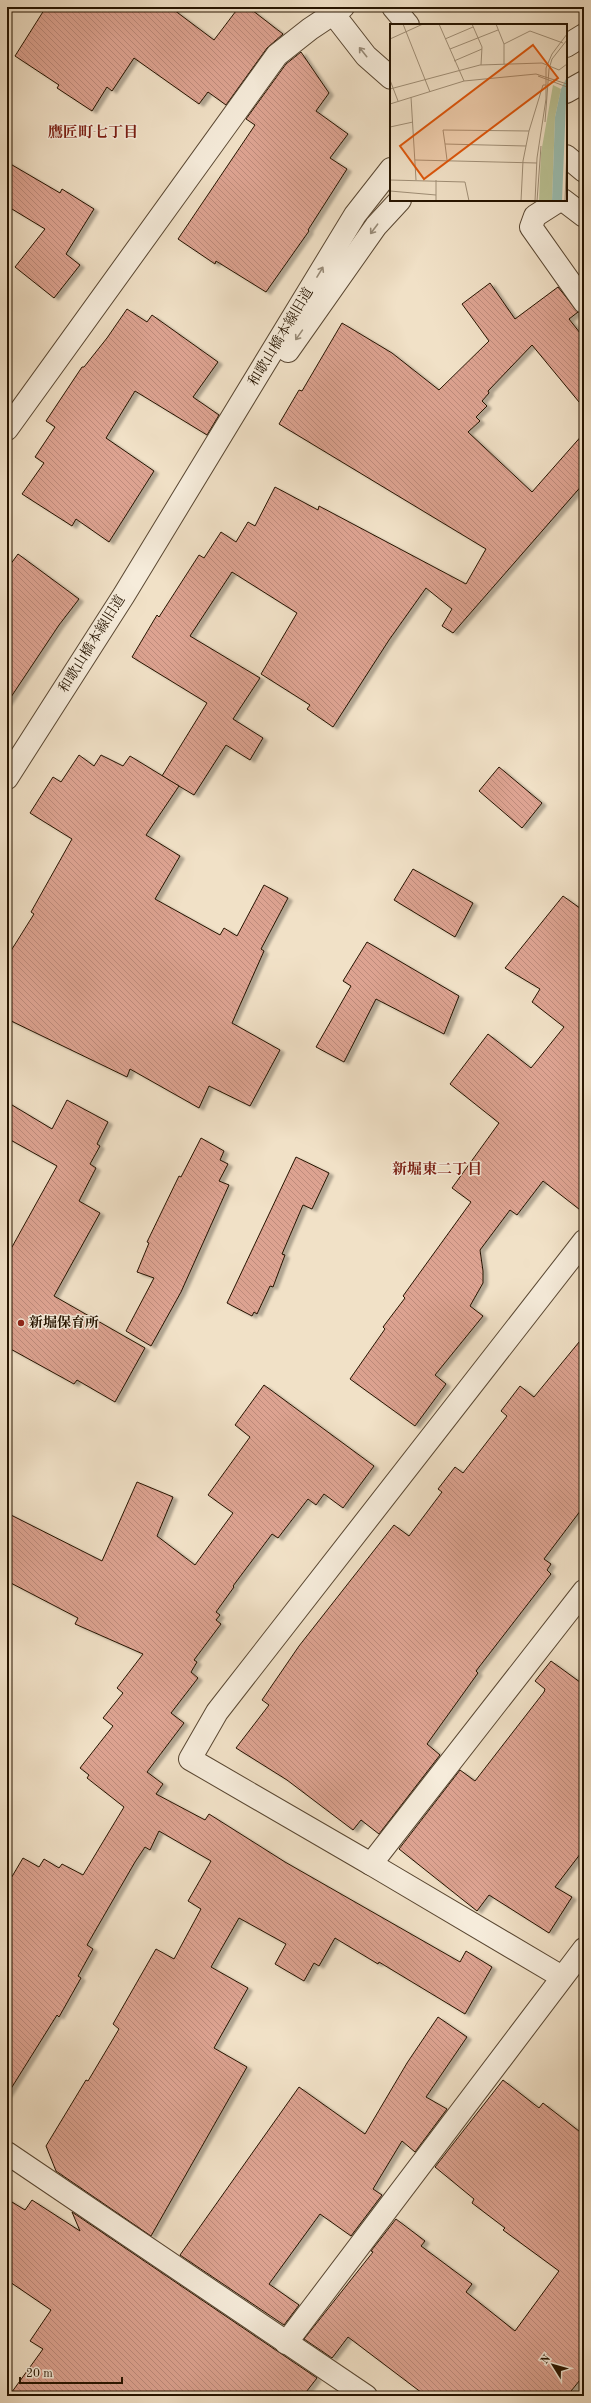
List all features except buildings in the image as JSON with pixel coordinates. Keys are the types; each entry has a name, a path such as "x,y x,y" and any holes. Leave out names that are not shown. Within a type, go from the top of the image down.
{"street":[{"path":"393,7 407,24"},
{"path":"7,429 277,55 334,9 366,56 390,77"},
{"path":"567,45 584,35"},
{"path":"567,157 584,171"},
{"name":"和歌山橋本線旧道","path":"7,778 176,509 355,214 390,170"},
{"name":"和歌山橋本線旧道","path":"176,509 376,226 399,201"},
{"path":"560,201 535,216 531,227 584,302"},
{"path":"563,201 584,216"},
{"path":"562,1977 190,1759 217,1712 584,1241"},
{"path":"371,1864 584,1591"},
{"path":"286,2343 584,1949"},
{"path":"7,2152 366,2396"}],"place":[{"name":"新堀保育所","path":"21,1323"}],"district":[{"name":"鷹匠町七丁目","path":"93,133"},
{"name":"新堀東二丁目","path":"437,1170"}]}
